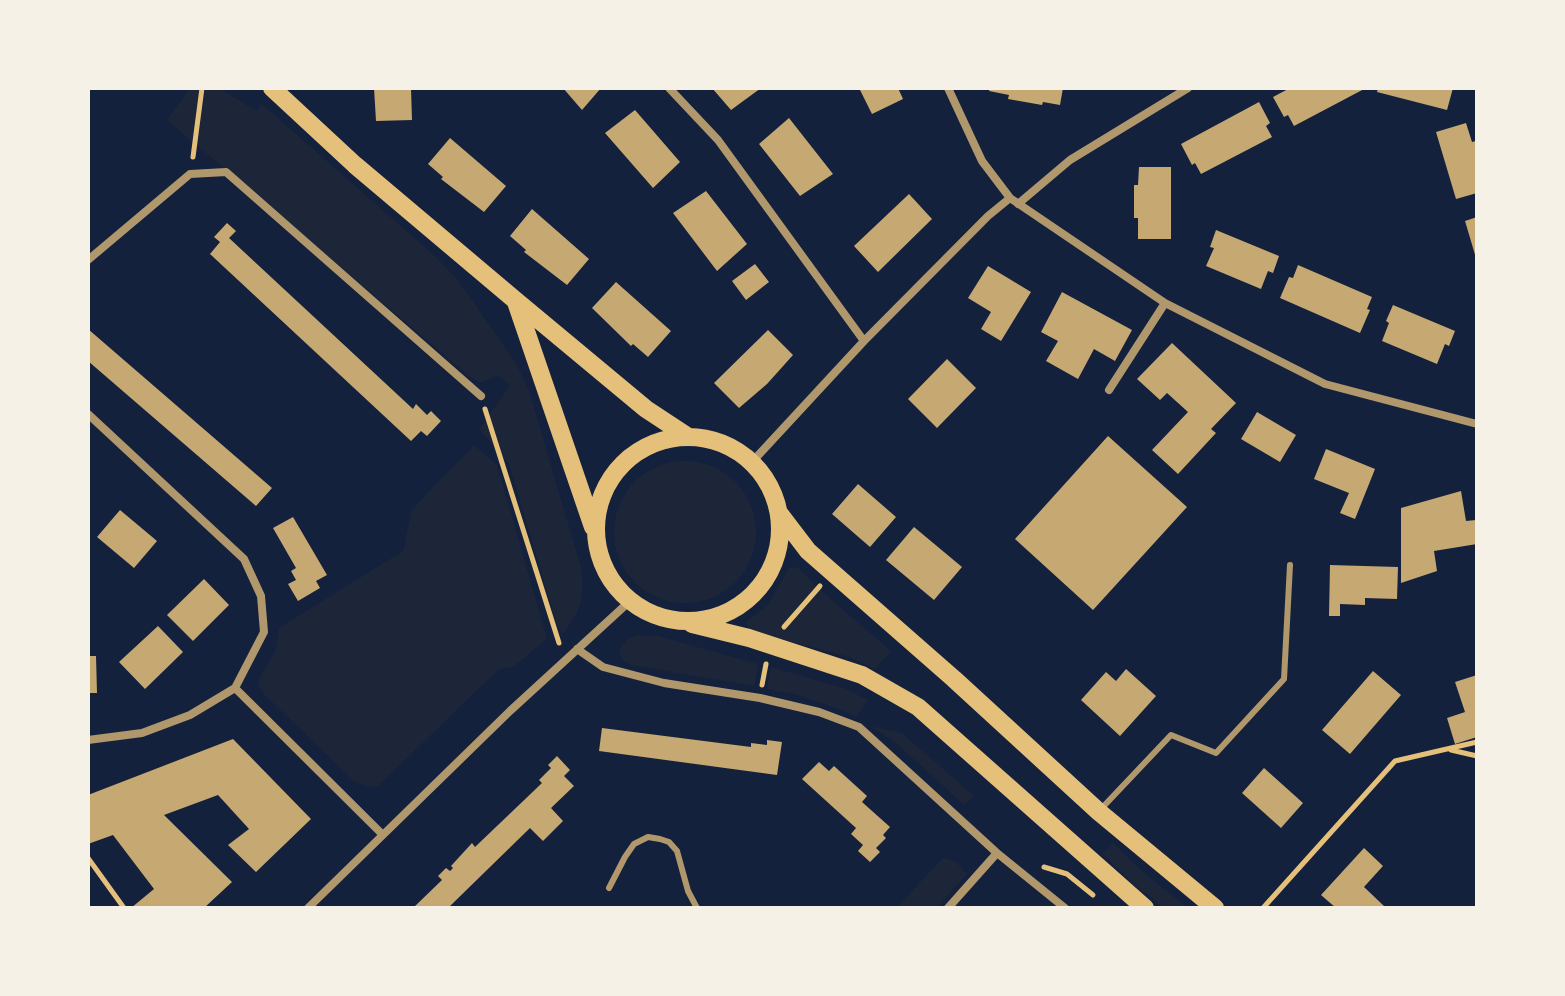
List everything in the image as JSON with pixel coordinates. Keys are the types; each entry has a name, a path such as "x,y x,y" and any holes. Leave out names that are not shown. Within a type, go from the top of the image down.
{"main road":[{"path":"277,90 355,165 646,409 687,436"},
{"path":"515,300 602,561 613,583 630,601 652,614 749,638 862,675 918,707 1145,908"},
{"path":"596,538 598,507 610,479 630,457 657,442 687,436 710,439 733,448 752,462 770,485 779,513 780,542 771,569 755,593 732,610 705,620 676,621"},
{"path":"779,513 808,551 1099,812 1215,908"}],"street":[{"path":"669,88 718,140 864,341"},
{"path":"948,88 982,161 1014,201 1165,303 1325,384 1477,424"},
{"path":"752,462 864,341 988,216 1070,160 1188,88"},
{"path":"88,260 190,174 226,172 481,396"},
{"path":"1109,390 1165,303"},
{"path":"88,740 142,733 190,715 235,688 264,632 261,596 244,559 90,418"},
{"path":"308,908 382,834 630,601"},
{"path":"577,649 603,667 664,683 760,698 819,712 859,727 997,853 1065,908"},
{"path":"235,688 382,834"},
{"path":"948,908 997,853"}],"lane":[{"path":"1099,812 1171,735 1216,753 1284,679 1290,565"},
{"path":"609,888 634,844 648,837 660,839 669,842 677,851 688,891 697,908"}],"path":[{"path":"190,174 202,88"},
{"path":"481,396 564,661"},
{"path":"1263,908 1395,761 1477,742"},
{"path":"1445,749 1477,756"},
{"path":"88,858 124,908"}],"shaded area":[{"path":"190,88 219,88 256,111 262,104 436,257 458,280 517,365 529,391 582,571 582,597 577,613 563,634 557,625 509,464 479,429 510,386 498,375 480,383 469,376 167,120"},
{"path":"474,445 497,465 547,639 513,667 499,669 378,786 367,787 354,781 265,695 258,685 261,675 276,649 279,628 403,551 412,509"},
{"path":"685,461 712,466 735,482 751,505 756,532 751,559 735,582 712,598 685,603 658,598 635,582 619,559 614,532 619,505 635,482 658,466"},
{"path":"797,567 891,651 875,669 849,657 750,631 746,622 768,605 789,568"},
{"path":"658,636 758,664 754,686 631,665 623,661 619,650 628,639"},
{"path":"771,667 846,689 868,700 856,717 794,694 767,689"},
{"path":"870,726 902,733 974,796 964,805 895,742"},
{"path":"1113,843 1188,908 1164,908 1136,886 1102,854"},
{"path":"943,858 955,861 967,874 936,908 896,908"}],"building":[{"path":"374,88 411,88 412,120 376,121"},
{"path":"563,88 601,88 582,110"},
{"path":"712,88 761,88 731,110"},
{"path":"859,88 898,88 903,99 872,114"},
{"path":"990,88 1063,88 1060,105 1043,102 1042,105 1008,99 1009,95 989,91"},
{"path":"1290,88 1366,88 1294,126 1288,115 1284,117 1273,97"},
{"path":"1378,88 1453,88 1447,110 1377,92"},
{"path":"1259,102 1270,123 1266,126 1272,137 1201,174 1195,163 1192,165 1181,144"},
{"path":"635,110 680,162 653,188 605,133"},
{"path":"789,118 833,174 800,196 759,144"},
{"path":"1466,123 1472,142 1476,141 1477,146 1477,193 1456,199 1436,132"},
{"path":"450,138 506,186 484,212 441,179 443,177 428,164"},
{"path":"1139,167 1171,167 1171,239 1138,239 1138,218 1134,218 1134,185 1138,185"},
{"path":"706,191 747,244 717,271 673,213"},
{"path":"909,194 932,219 878,272 854,246"},
{"path":"532,209 589,259 567,285 524,252 526,250 510,236"},
{"path":"1477,217 1477,258 1476,258 1465,221"},
{"path":"227,223 236,231 229,238 413,409 416,404 427,415 431,411 441,421 427,436 421,431 411,441 210,254 220,242 214,237"},
{"path":"1216,230 1279,256 1273,273 1268,271 1261,289 1206,266 1214,248 1210,247"},
{"path":"755,264 769,282 746,300 732,281"},
{"path":"1298,265 1372,297 1360,333 1280,298"},
{"path":"988,266 1031,292 1001,341 981,329 991,312 968,298"},
{"path":"616,282 671,331 648,357 633,344 631,346 592,308"},
{"path":"1062,292 1132,330 1115,361 1094,349 1078,379 1046,361 1058,341 1041,332"},
{"path":"1393,305 1455,331 1449,346 1445,344 1437,364 1382,341"},
{"path":"88,329 272,488 256,506 88,361"},
{"path":"768,330 793,355 767,384 739,408 714,383"},
{"path":"1172,343 1236,403 1211,429 1216,433 1178,474 1152,450 1188,412 1167,393 1160,400 1137,379"},
{"path":"947,359 976,388 937,428 908,399"},
{"path":"1257,412 1296,435 1280,462 1241,439"},
{"path":"1108,436 1187,507 1093,610 1015,539"},
{"path":"1326,449 1375,469 1355,519 1340,513 1349,493 1314,479"},
{"path":"858,484 896,517 870,547 832,514"},
{"path":"1461,491 1466,521 1476,520 1477,544 1434,551 1437,571 1401,583 1401,508"},
{"path":"120,510 157,541 134,568 97,537"},
{"path":"293,517 327,575 316,581 320,588 298,601 288,584 296,580 291,571 296,568 273,528"},
{"path":"914,527 962,567 934,600 886,560"},
{"path":"1330,565 1398,567 1397,599 1365,598 1365,605 1340,604 1340,616 1329,616"},
{"path":"204,579 229,605 193,641 167,615"},
{"path":"158,626 183,652 145,689 119,662"},
{"path":"88,656 96,656 97,693 88,693"},
{"path":"1126,669 1156,696 1120,736 1081,700 1106,672 1116,681"},
{"path":"1373,671 1401,695 1350,754 1322,730"},
{"path":"1477,675 1477,737 1455,744 1447,718 1465,712 1455,682"},
{"path":"602,728 751,747 751,743 767,745 767,740 782,742 777,775 599,751"},
{"path":"233,739 311,819 256,872 228,845 249,829 218,795 164,815 232,882 204,908 131,908 154,889 113,835 88,844 88,795"},
{"path":"557,756 570,770 564,776 574,786 551,808 563,821 543,841 530,828 448,908 413,908 442,880 438,876 446,868 450,871 472,843 475,847 542,783 539,780"},
{"path":"819,762 829,771 834,766 867,796 862,802 890,827 883,835 886,838 876,848 880,852 870,862 858,851 863,845 851,834 856,828 802,779"},
{"path":"1264,768 1303,803 1281,828 1242,793"},
{"path":"1364,848 1383,866 1364,887 1384,906 1336,908 1321,895"}]}
